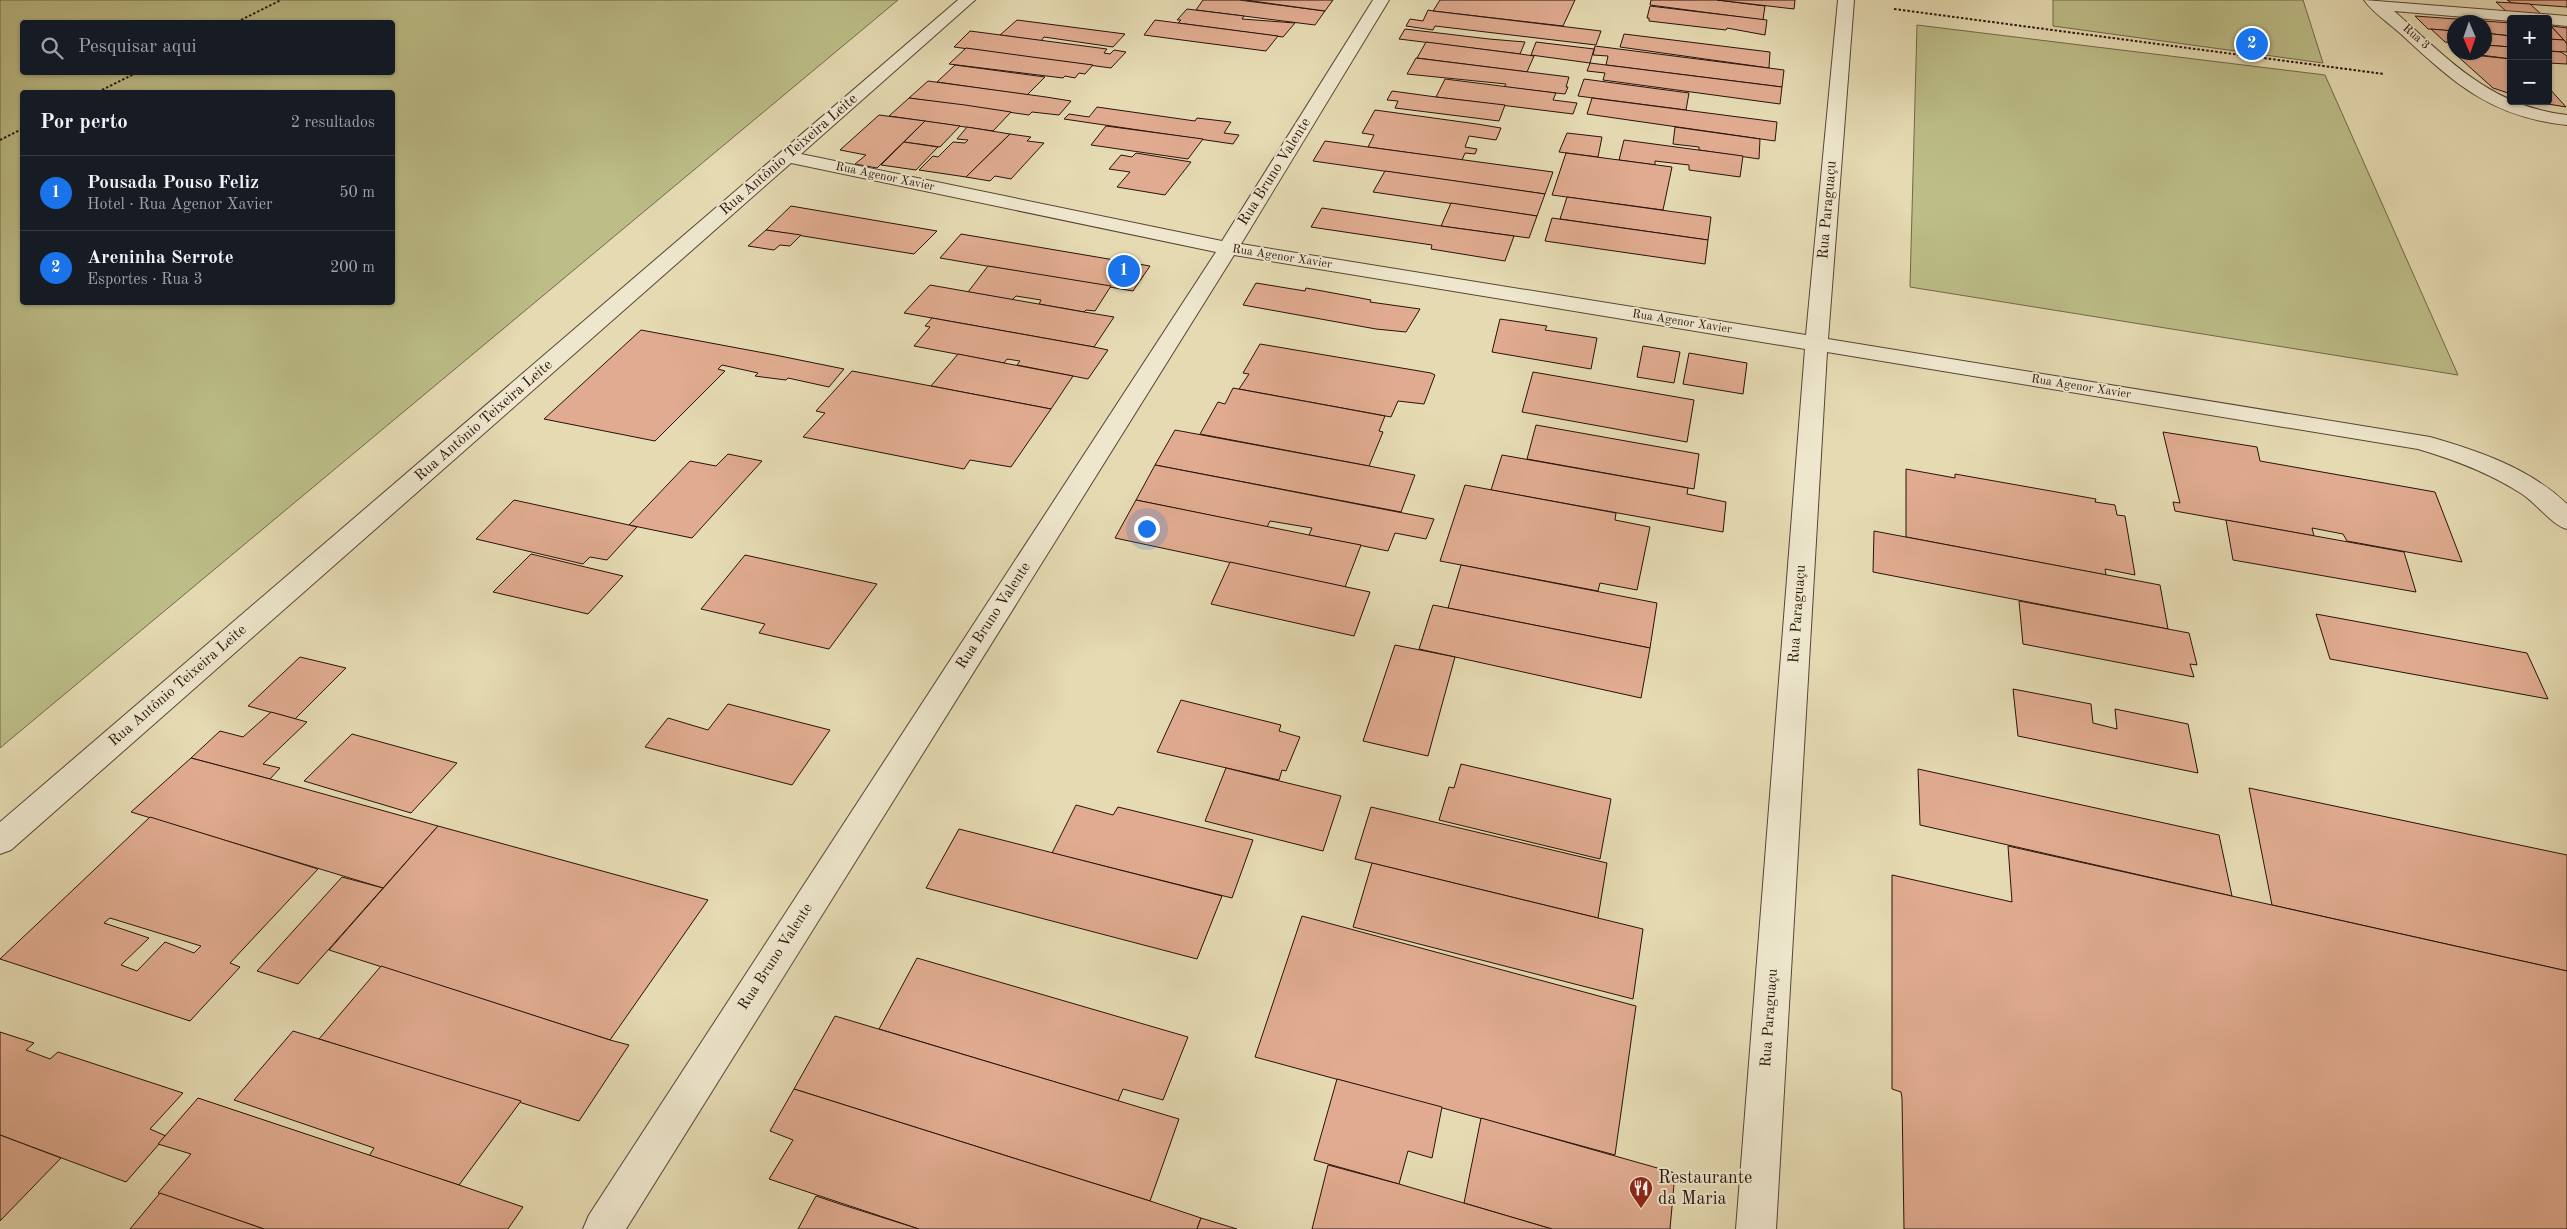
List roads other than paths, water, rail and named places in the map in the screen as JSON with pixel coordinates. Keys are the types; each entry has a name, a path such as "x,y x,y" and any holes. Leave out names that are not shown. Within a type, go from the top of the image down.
{"street":[{"name":"Rua Antônio Teixeira Leite","path":"0,841 966,0"},
{"name":"Rua Bruno Valente","path":"603,1229 1228,248 1381,0"},
{"name":"Rua Paraguaçu","path":"1756,1229 1816,345 1846,1"},
{"path":"2376,3 2507,16"},
{"name":"Rua 3","path":"2376,3 2458,75 2509,108 2524,113 2567,120"},
{"path":"2552,19 2567,21"},
{"name":"Rua Agenor Xavier","path":"787,157 1228,248 2421,442 2466,455 2502,470 2537,492 2565,517"}],"place":[{"name":"Areninha Serrote","path":"2252,44"},
{"name":"Pousada Pouso Feliz","path":"1124,271"},
{"name":"Restaurante da Maria","path":"1641,1209"}]}
